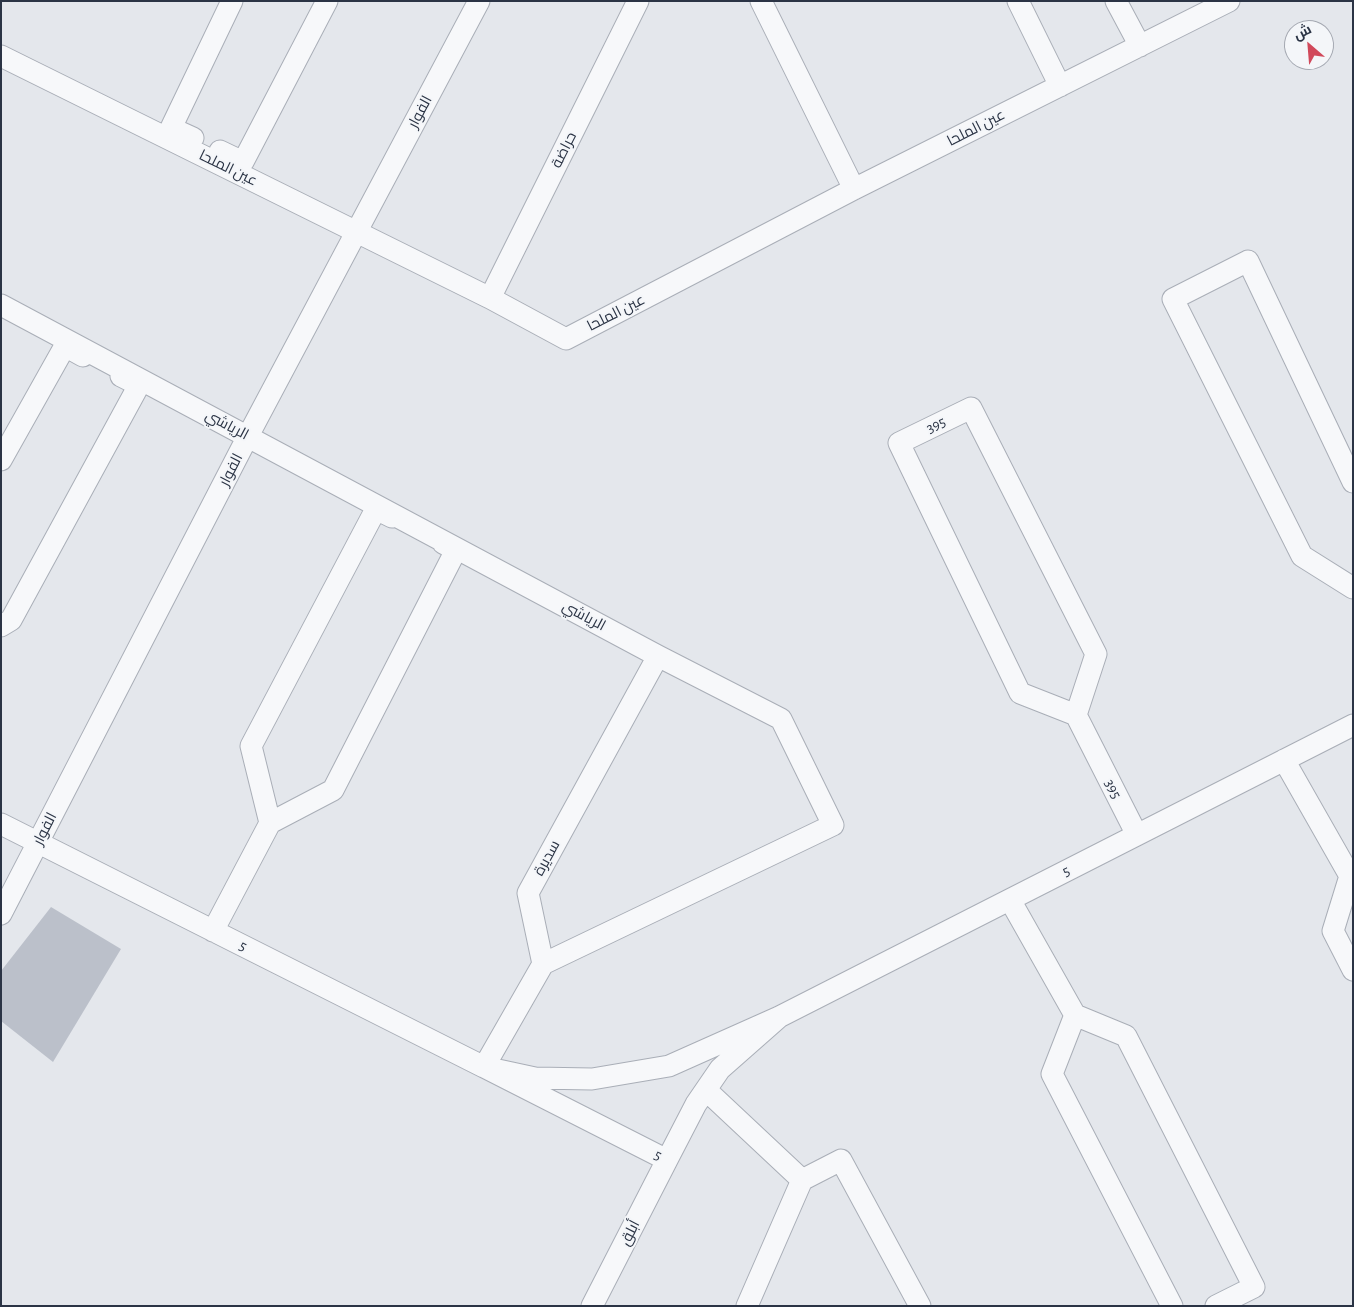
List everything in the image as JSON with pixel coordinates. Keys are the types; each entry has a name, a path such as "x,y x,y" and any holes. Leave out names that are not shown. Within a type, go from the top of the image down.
{"street":[{"path":"232,1 171,128 243,162 327,1"},
{"name":"الفوار","path":"1,914 248,436 479,1"},
{"name":"حراضة","path":"490,298 638,1"},
{"path":"761,1 854,189"},
{"path":"1018,1 1060,86"},
{"path":"1116,1 1140,46"},
{"name":"عين الملحا","path":"1,56 490,298 566,339 854,189 1229,1"},
{"path":"1353,482 1248,261 1173,299 1302,556 1353,588"},
{"name":"الرياشي","path":"1,305 658,656 781,719 833,825 543,964"},
{"path":"1,460 64,346 139,385 11,620 1,626"},
{"name":"395","path":"1076,716 1096,654 970,408 899,443 1020,693 1076,716 1137,835"},
{"path":"213,930 270,823 333,790 456,550 376,509 251,746 270,823"},
{"name":"سديرة","path":"543,964 528,893 658,656"},
{"name":"5","path":"484,1067 535,1078 592,1079 669,1066 779,1017 1353,725"},
{"path":"1284,760 1351,876 1333,931 1353,970"},
{"name":"5","path":"1,824 667,1160 696,1104 720,1069 779,1017"},
{"path":"1010,900 1075,1016 1126,1036 1254,1287 1216,1306"},
{"path":"484,1067 543,964"},
{"path":"1075,1016 1052,1074 1172,1306"},
{"path":"706,1090 802,1180"},
{"name":"أبلق","path":"592,1306 667,1160"},
{"path":"747,1306 802,1180 841,1160 920,1306"}],"building":[{"path":"51,907 121,949 53,1062 1,1021 1,971"}]}
